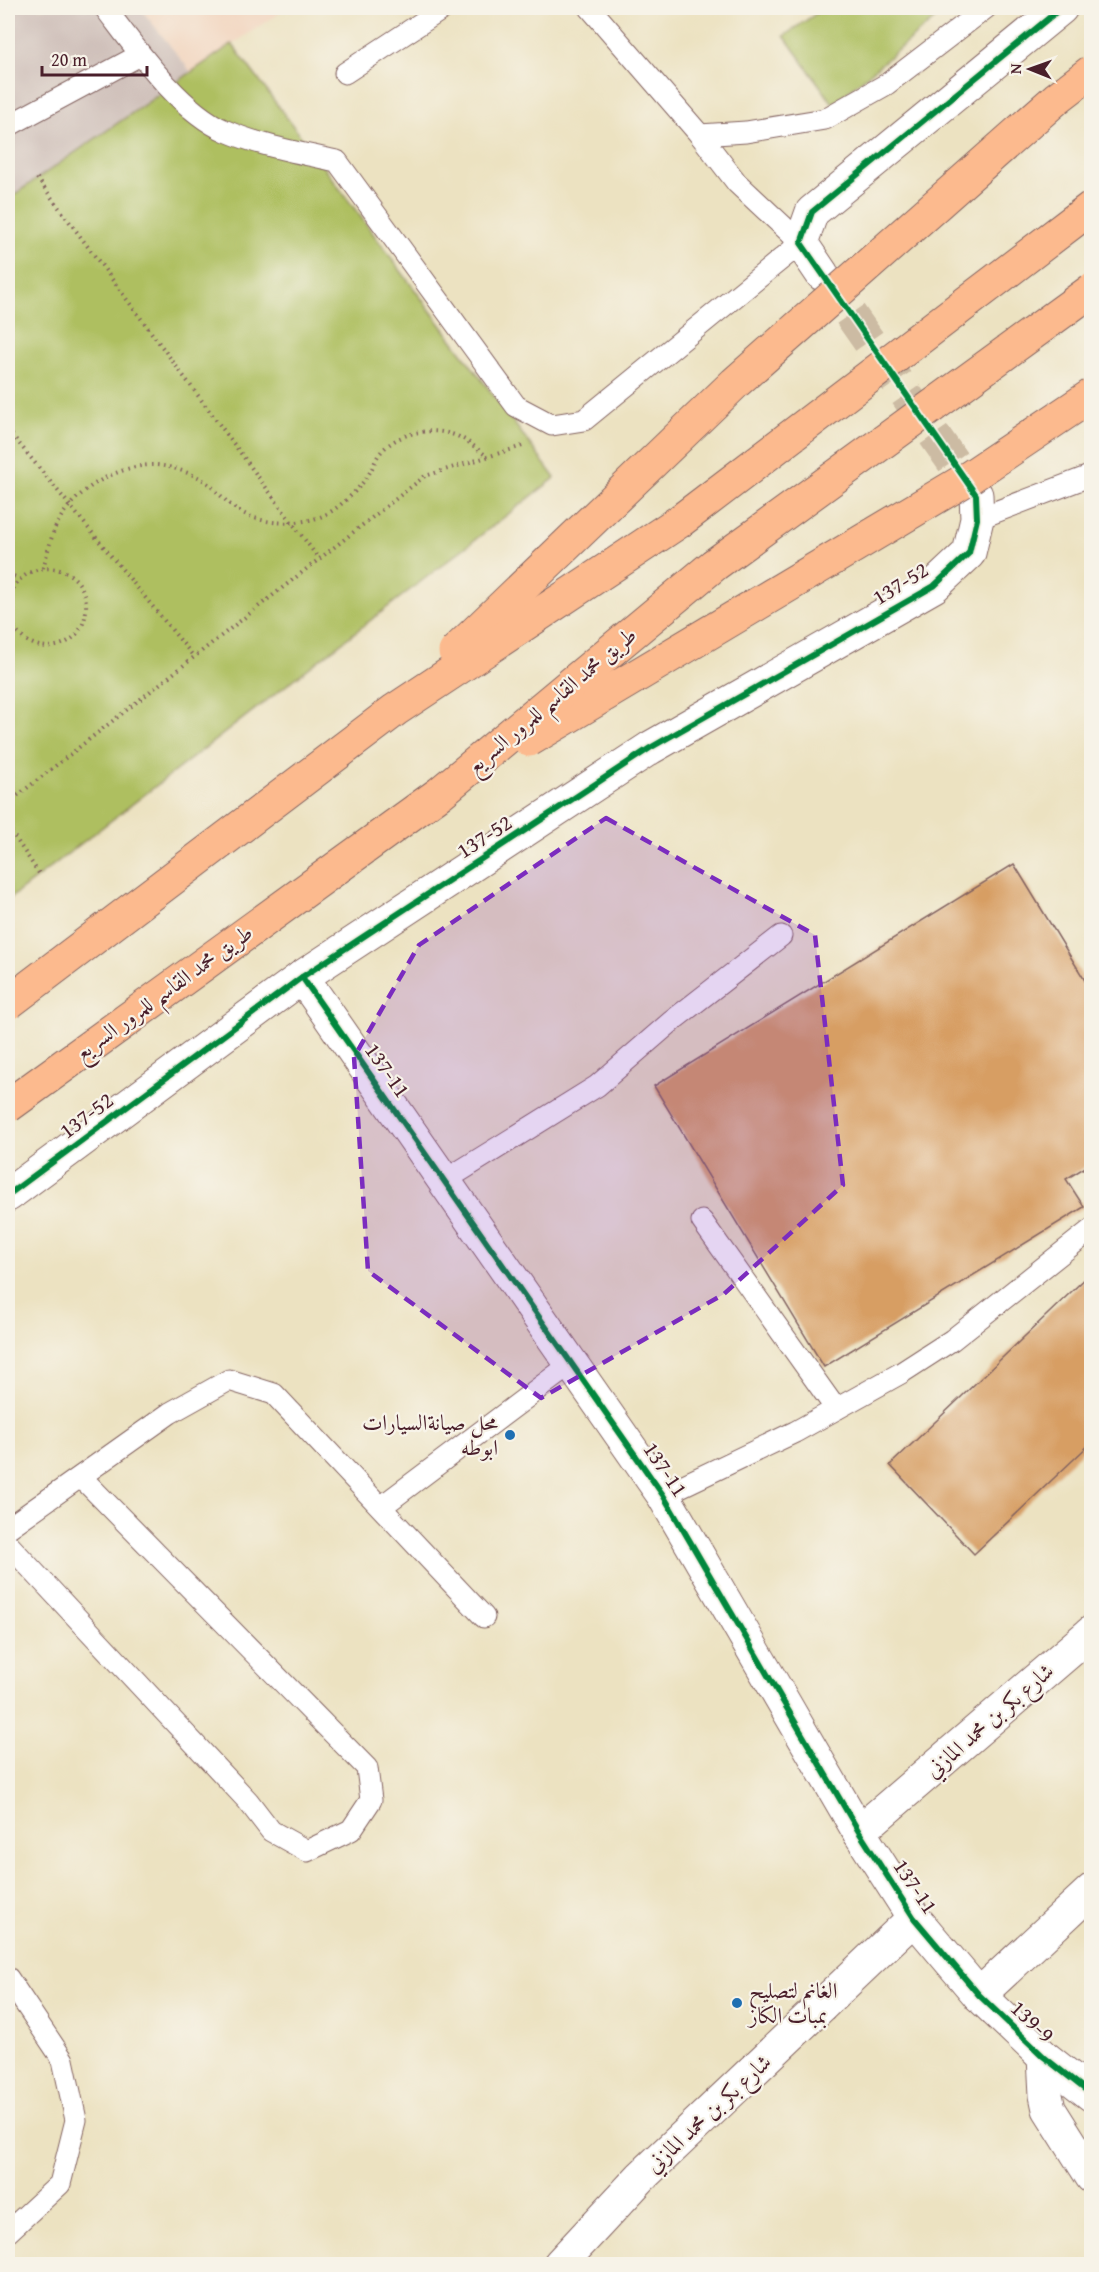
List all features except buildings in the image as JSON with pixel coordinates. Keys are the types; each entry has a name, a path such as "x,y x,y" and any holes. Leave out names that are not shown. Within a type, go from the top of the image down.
{"highway":[{"path":"395,710 735,382 1057,98 1092,71"},
{"path":"8,1003 395,710 680,521 1092,207"},
{"name":"طريق محمد القاسم للمرور السريع","path":"8,1106 440,793 714,565 1092,290"},
{"path":"440,793 970,477 1092,395"}],"street":[{"path":"822,274 801,243 812,212 1061,8"},
{"name":"137-52","path":"8,1195 302,977 650,748 934,585 969,554 977,507"},
{"name":"137-11","path":"302,977 663,1495 859,1832 914,1918 979,1995"},
{"name":"شارع بكر بن محمد المازني","path":"859,1832 1092,1632"},
{"path":"979,1995 1092,1890"},
{"name":"شارع بكر بن محمد المازني","path":"560,2265 641,2177 914,1918"},
{"name":"139-9","path":"979,1995 1044,2057 1092,2095"},
{"path":"1044,2057 1049,2109 1092,2177"}],"lane":[{"path":"105,8 140,55 187,106 224,131 337,161 516,406 552,425 584,420 801,243 737,183 700,135 590,8"},
{"path":"345,73 444,8"},
{"path":"700,135 746,132 825,119 887,84 986,8"},
{"path":"8,126 140,55"},
{"path":"977,507 1092,475"},
{"path":"444,1181 597,1086 672,1022 781,936"},
{"path":"702,1221 836,1409"},
{"path":"663,1495 795,1432 901,1373 952,1340 1092,1229"},
{"path":"381,1507 572,1364"},
{"path":"8,1528 170,1413 229,1380 274,1394 484,1617"},
{"path":"8,1544 248,1801 271,1831 307,1851 351,1830 371,1800 367,1768 81,1477"},
{"path":"8,1978 63,2060 76,2120 60,2184 8,2232"}],"path":[{"path":"37,178 319,559"},
{"path":"8,430 194,657"},
{"path":"43,567 55,528 69,506 97,482 125,470 151,465 177,469 200,478 237,509 265,522 291,522 321,517 352,495 370,474 380,452 403,437 429,430 460,437 487,457"},
{"path":"8,803 425,476 529,444"},
{"path":"8,600 11,589 19,578 43,567 69,574 78,584 84,596 86,609 77,633 67,641 55,646 42,647 30,644 19,637 11,627 8,615"},
{"path":"8,574 19,578"},
{"path":"8,827 40,875"}],"highlighted area":[{"path":"606,818 815,935 843,1185 724,1294 541,1398 368,1271 354,1057 419,945"}],"shaded area":[{"path":"8,8 140,8 191,72 8,199"},
{"path":"140,8 287,8 191,72"}],"green space":[{"path":"824,8 948,8 833,104 784,36"},
{"path":"232,44 555,478 8,900 8,199"}],"tunnel":[{"path":"822,274 976,495"}],"cycle path":[{"path":"8,1195 302,977 650,748 934,586 969,553 977,519 976,495 801,243 812,212 1061,8"},
{"path":"302,977 663,1495 859,1832 914,1918 979,1995 1044,2057 1092,2095"}],"place":[{"name":"محل صيانةالسيارات ابوطه","path":"510,1435"},
{"name":"الغانم لتصليح بمبات الكاز","path":"737,2003"}]}
